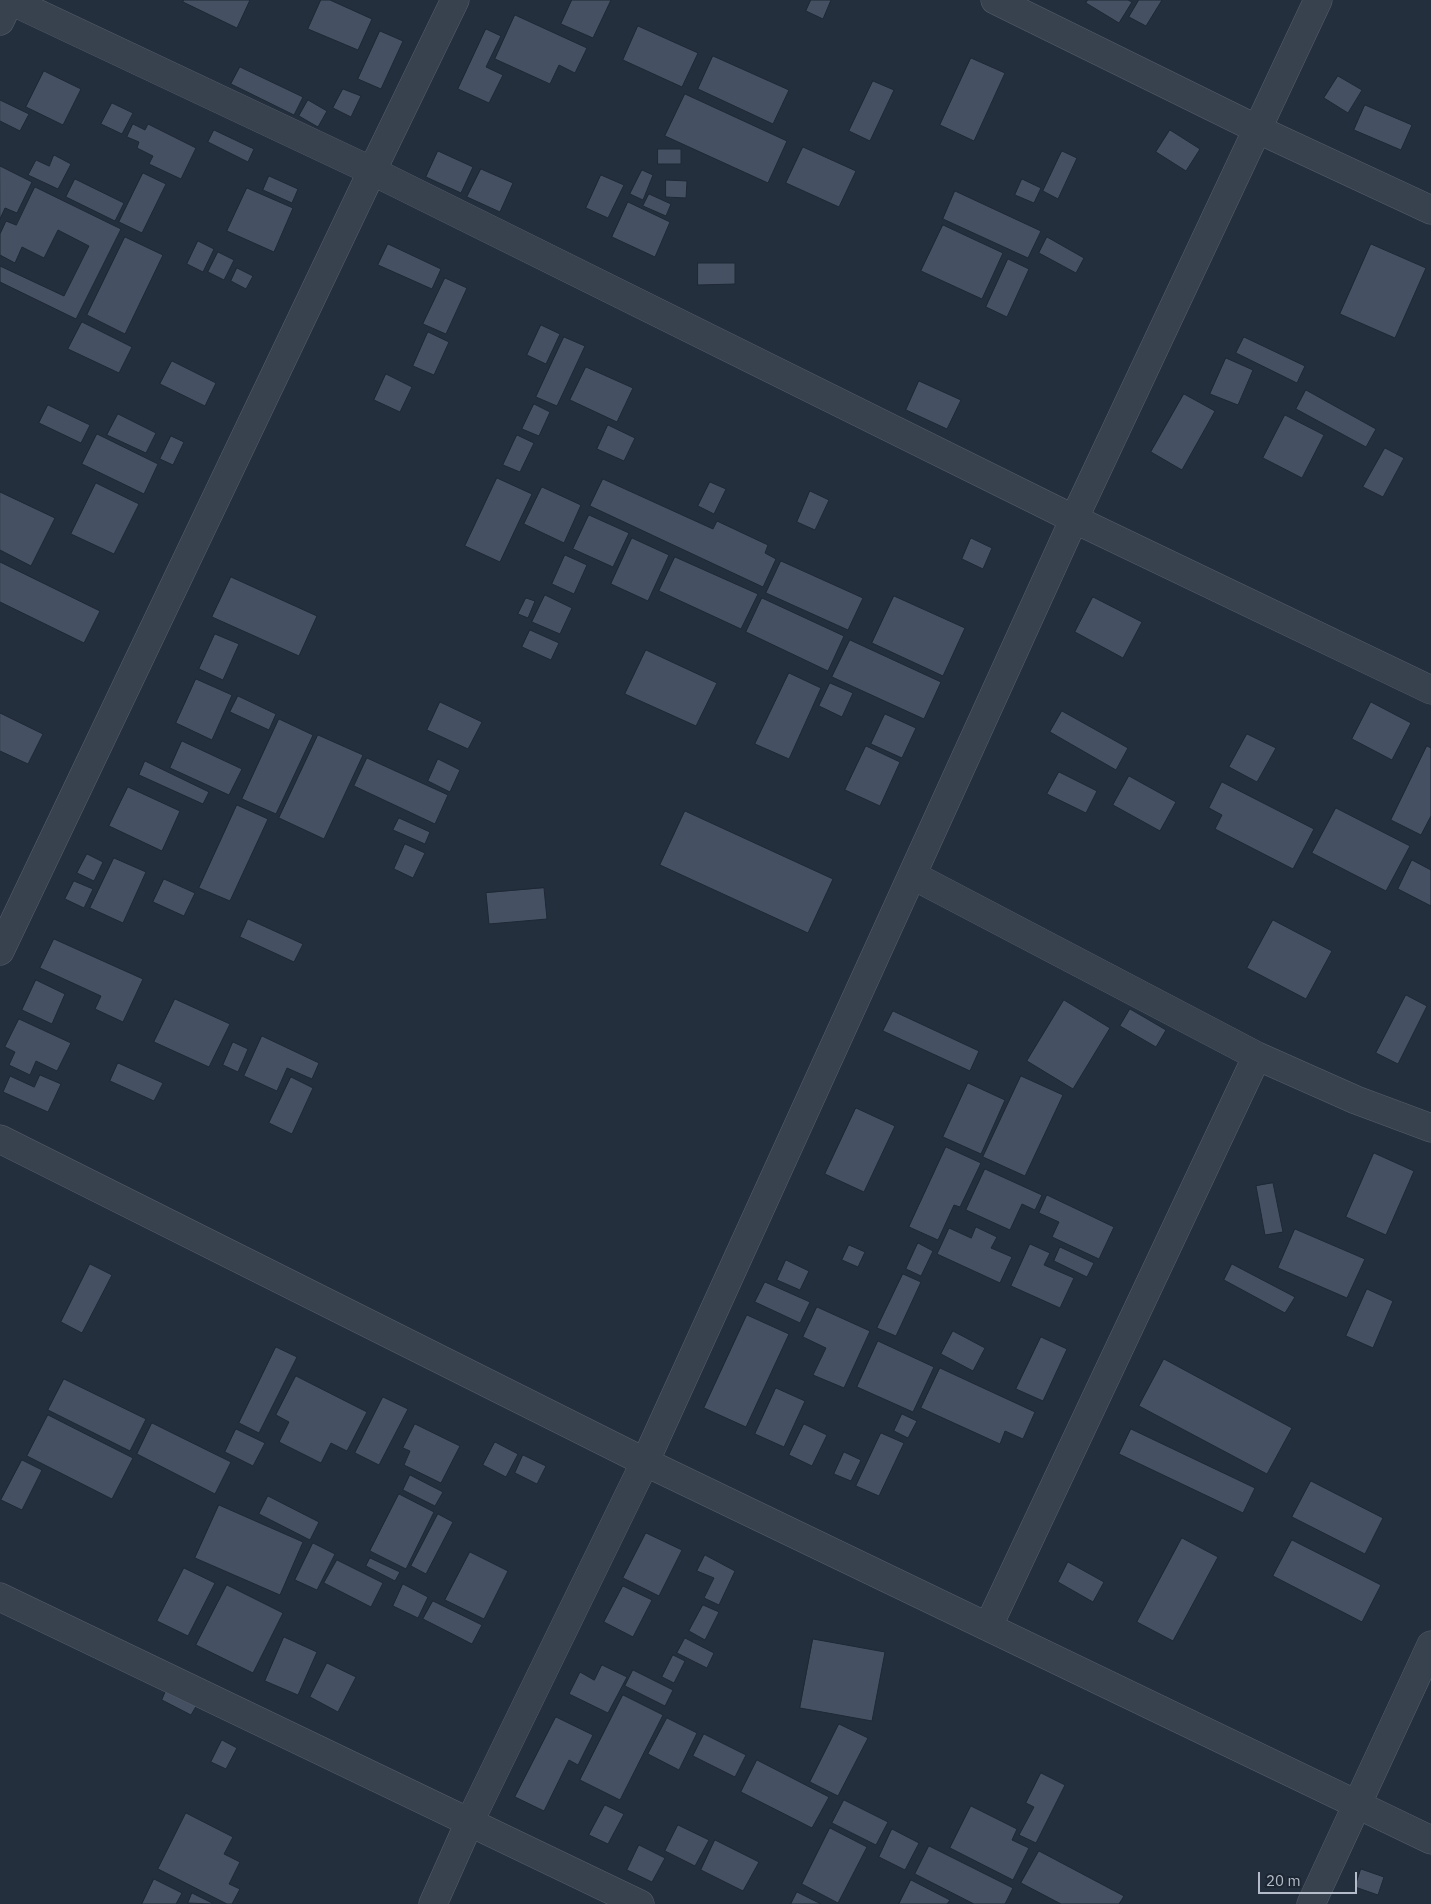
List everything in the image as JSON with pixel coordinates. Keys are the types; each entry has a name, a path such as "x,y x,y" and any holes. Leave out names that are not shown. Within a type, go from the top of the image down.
{"street":[{"path":"0,21 10,0 372,171 1074,519 1431,690"},
{"path":"0,951 455,0"},
{"path":"995,0 1257,129 1431,210"},
{"path":"433,1904 469,1823 645,1462 1074,519 1318,0"},
{"path":"912,875 1257,1056 1356,1100 1431,1128"},
{"path":"988,1626 1257,1056"},
{"path":"0,1139 645,1462 1431,1840"},
{"path":"0,1597 640,1904"},
{"path":"1311,1904 1431,1645"}],"building":[{"path":"184,0 250,0 237,28 183,2"},
{"path":"321,0 330,0 372,19 358,50 308,29"},
{"path":"572,0 611,0 593,38 561,24"},
{"path":"811,0 831,0 823,19 806,11"},
{"path":"1088,0 1128,0 1132,2 1119,23 1086,3"},
{"path":"1139,0 1162,0 1146,26 1129,17"},
{"path":"515,15 587,48 575,73 559,65 550,84 495,59"},
{"path":"638,26 698,53 682,87 623,60"},
{"path":"486,29 501,36 486,67 503,75 489,103 458,89"},
{"path":"380,31 403,41 381,89 358,79"},
{"path":"713,56 789,90 773,124 698,89"},
{"path":"971,58 1005,73 974,141 940,125"},
{"path":"240,67 303,97 294,115 231,84"},
{"path":"44,71 81,89 63,125 26,107"},
{"path":"1338,76 1362,90 1348,113 1324,98"},
{"path":"873,81 894,90 870,141 849,131"},
{"path":"343,89 361,96 351,117 333,108"},
{"path":"685,94 787,141 768,183 665,136"},
{"path":"0,100 29,114 20,131 0,121"},
{"path":"308,100 327,111 318,127 299,116"},
{"path":"112,103 133,113 122,134 101,124"},
{"path":"1365,105 1412,125 1401,150 1354,130"},
{"path":"133,124 145,130 148,124 196,148 181,179 149,164 153,156 137,148 139,142 127,137"},
{"path":"214,130 254,149 248,162 208,142"},
{"path":"1170,130 1200,149 1186,171 1156,152"},
{"path":"803,147 856,171 839,207 786,183"},
{"path":"658,149 681,149 681,164 658,164"},
{"path":"438,151 473,167 461,193 426,177"},
{"path":"1062,151 1077,158 1058,199 1043,191"},
{"path":"54,155 71,164 58,189 28,175 36,160 49,166"},
{"path":"0,166 32,182 17,213 5,208 0,219"},
{"path":"481,169 513,183 500,212 467,197"},
{"path":"642,170 653,175 643,200 630,194"},
{"path":"143,173 166,184 142,233 119,222"},
{"path":"601,175 624,185 608,218 586,208"},
{"path":"269,176 298,189 292,203 263,190"},
{"path":"75,179 124,203 115,221 66,197"},
{"path":"1022,179 1041,188 1034,203 1015,195"},
{"path":"666,180 687,181 686,198 666,197"},
{"path":"35,187 121,229 76,319 0,282 0,266 64,296 89,246 58,230 44,258 22,247 15,263 0,255 0,234 6,221 16,225"},
{"path":"247,188 293,208 274,252 227,231"},
{"path":"955,191 1041,231 1028,258 943,219"},
{"path":"649,194 671,204 666,216 643,206"},
{"path":"628,202 670,222 655,257 612,237"},
{"path":"943,225 1003,253 982,299 921,271"},
{"path":"125,237 163,255 125,334 87,315"},
{"path":"1047,237 1084,258 1076,273 1039,253"},
{"path":"198,241 214,249 203,272 187,264"},
{"path":"388,244 441,269 432,289 378,265"},
{"path":"1371,244 1426,268 1395,338 1340,314"},
{"path":"218,252 234,260 224,280 208,272"},
{"path":"1008,259 1029,269 1007,317 986,307"},
{"path":"698,263 735,263 735,284 698,285"},
{"path":"237,268 253,276 246,289 231,281"},
{"path":"445,278 467,288 446,334 423,324"},
{"path":"82,322 132,347 119,373 68,349"},
{"path":"541,325 560,334 546,364 527,355"},
{"path":"428,332 449,342 434,375 413,366"},
{"path":"564,337 585,346 557,406 536,397"},
{"path":"1244,337 1305,366 1297,383 1236,353"},
{"path":"1226,358 1253,370 1238,405 1210,394"},
{"path":"172,361 216,383 205,406 160,384"},
{"path":"586,367 633,388 617,422 570,400"},
{"path":"386,374 412,387 400,412 374,400"},
{"path":"919,381 961,400 947,429 906,410"},
{"path":"1306,390 1376,429 1366,447 1296,409"},
{"path":"1184,394 1215,411 1182,470 1151,452"},
{"path":"534,404 550,412 539,436 522,429"},
{"path":"48,405 90,425 81,443 39,423"},
{"path":"118,414 156,433 146,453 107,435"},
{"path":"1285,415 1324,435 1302,478 1263,458"},
{"path":"608,425 635,438 624,461 597,449"},
{"path":"97,434 158,464 144,494 82,464"},
{"path":"517,435 534,443 520,472 503,465"},
{"path":"171,436 184,442 173,465 160,459"},
{"path":"1385,448 1404,458 1383,497 1363,487"},
{"path":"497,478 532,494 500,562 465,546"},
{"path":"603,479 713,529 717,521 768,545 765,553 776,559 763,587 590,506"},
{"path":"710,482 726,489 714,514 698,506"},
{"path":"96,483 139,504 114,554 71,534"},
{"path":"542,487 581,505 564,543 524,524"},
{"path":"810,491 829,500 815,530 797,522"},
{"path":"0,492 55,518 31,566 0,550"},
{"path":"589,515 629,533 613,567 573,549"},
{"path":"632,538 669,555 648,601 611,584"},
{"path":"971,538 992,548 983,569 962,559"},
{"path":"565,555 587,565 574,594 552,584"},
{"path":"675,557 758,594 741,629 659,591"},
{"path":"781,561 863,598 848,630 766,593"},
{"path":"0,562 100,611 84,643 0,602"},
{"path":"231,577 317,616 299,656 212,617"},
{"path":"545,595 572,608 560,634 532,622"},
{"path":"894,596 965,628 943,676 872,643"},
{"path":"1093,597 1142,622 1123,658 1075,632"},
{"path":"526,598 535,601 528,618 518,614"},
{"path":"762,598 844,636 828,671 746,632"},
{"path":"530,630 559,643 551,660 522,647"},
{"path":"215,634 239,644 223,680 199,669"},
{"path":"850,640 941,682 924,719 832,677"},
{"path":"646,650 717,683 696,726 625,694"},
{"path":"789,673 821,688 789,759 755,744"},
{"path":"196,679 232,695 212,740 176,723"},
{"path":"830,683 853,693 842,717 819,706"},
{"path":"238,696 276,714 269,730 230,712"},
{"path":"440,702 482,722 468,749 427,730"},
{"path":"1371,702 1411,723 1392,760 1352,739"},
{"path":"1062,711 1128,748 1116,770 1050,732"},
{"path":"0,713 43,734 28,764 0,751"},
{"path":"885,714 916,728 902,758 871,744"},
{"path":"279,719 313,735 276,814 242,799"},
{"path":"1247,734 1276,748 1257,782 1229,767"},
{"path":"318,735 363,755 324,839 279,818"},
{"path":"182,741 242,769 229,795 170,768"},
{"path":"866,746 900,762 880,806 845,790"},
{"path":"1427,746 1431,748 1431,816 1421,835 1391,820"},
{"path":"367,758 448,795 435,824 354,786"},
{"path":"438,759 460,770 450,792 428,781"},
{"path":"145,761 209,792 203,804 139,775"},
{"path":"1059,772 1097,791 1086,813 1047,794"},
{"path":"1129,776 1176,802 1160,831 1113,805"},
{"path":"1222,782 1314,829 1293,869 1215,829 1222,815 1209,808"},
{"path":"128,787 180,811 162,851 109,826"},
{"path":"237,805 268,819 230,901 199,888"},
{"path":"1336,808 1410,846 1386,891 1312,853"},
{"path":"685,811 833,879 808,933 660,865"},
{"path":"399,818 430,832 425,844 393,830"},
{"path":"405,844 425,853 413,878 394,869"},
{"path":"87,854 103,862 94,881 77,873"},
{"path":"114,858 146,872 123,923 90,908"},
{"path":"1412,860 1431,870 1431,906 1398,889"},
{"path":"164,879 195,893 184,916 153,902"},
{"path":"74,881 93,889 84,908 65,899"},
{"path":"544,888 547,919 489,924 486,893"},
{"path":"248,919 303,944 294,962 240,937"},
{"path":"1273,920 1332,951 1306,999 1247,968"},
{"path":"54,939 143,979 123,1022 95,1009 101,996 40,968"},
{"path":"36,980 65,994 52,1024 22,1010"},
{"path":"1406,995 1427,1006 1398,1064 1376,1053"},
{"path":"175,999 230,1024 209,1067 154,1042"},
{"path":"1064,1000 1110,1028 1073,1089 1027,1061"},
{"path":"1130,1009 1166,1030 1156,1047 1120,1026"},
{"path":"893,1011 979,1051 970,1071 883,1031"},
{"path":"19,1019 71,1043 57,1071 36,1061 30,1075 9,1065 15,1052 5,1047"},
{"path":"262,1036 319,1063 312,1079 287,1068 277,1091 244,1076"},
{"path":"233,1042 248,1049 238,1072 223,1065"},
{"path":"118,1063 163,1083 154,1101 110,1081"},
{"path":"40,1075 61,1084 48,1112 3,1092 10,1076 34,1087"},
{"path":"1021,1076 1063,1095 1025,1176 983,1157"},
{"path":"291,1077 313,1088 292,1134 269,1123"},
{"path":"968,1083 1005,1100 981,1154 943,1137"},
{"path":"856,1108 895,1126 864,1192 825,1174"},
{"path":"946,1147 981,1163 960,1207 954,1205 938,1240 909,1227"},
{"path":"1374,1153 1414,1171 1386,1235 1346,1217"},
{"path":"985,1169 1042,1195 1035,1210 1022,1204 1010,1230 966,1210"},
{"path":"1273,1183 1283,1232 1265,1235 1256,1186"},
{"path":"1047,1195 1114,1227 1099,1259 1052,1237 1059,1222 1039,1213"},
{"path":"976,1227 997,1237 991,1248 1012,1257 1000,1283 937,1254 949,1228 971,1238"},
{"path":"1295,1229 1365,1259 1347,1298 1278,1268"},
{"path":"918,1243 933,1251 921,1276 906,1269"},
{"path":"1030,1244 1050,1253 1044,1265 1074,1278 1060,1308 1011,1286"},
{"path":"849,1245 865,1252 858,1267 842,1260"},
{"path":"1060,1247 1094,1263 1087,1277 1054,1261"},
{"path":"786,1260 809,1271 800,1290 777,1280"},
{"path":"90,1264 112,1275 82,1333 61,1322"},
{"path":"1232,1264 1295,1297 1285,1313 1224,1280"},
{"path":"903,1274 921,1282 896,1336 877,1328"},
{"path":"765,1282 810,1302 800,1323 755,1302"},
{"path":"1367,1289 1393,1301 1373,1348 1346,1336"},
{"path":"817,1307 870,1331 844,1388 813,1375 826,1348 803,1337"},
{"path":"747,1315 789,1334 746,1427 704,1408"},
{"path":"953,1331 985,1348 973,1371 941,1354"},
{"path":"1041,1337 1067,1349 1043,1401 1016,1389"},
{"path":"878,1341 934,1367 913,1412 857,1387"},
{"path":"276,1347 297,1357 259,1433 239,1423"},
{"path":"1164,1359 1292,1428 1267,1474 1139,1406"},
{"path":"940,1368 1035,1412 1023,1439 1005,1431 1000,1444 921,1408"},
{"path":"296,1376 367,1412 347,1451 331,1443 321,1463 279,1442 289,1422 276,1415"},
{"path":"64,1379 146,1419 130,1451 48,1410"},
{"path":"776,1388 805,1401 784,1447 755,1434"},
{"path":"383,1397 408,1409 379,1465 355,1453"},
{"path":"902,1414 917,1421 908,1438 894,1431"},
{"path":"48,1415 133,1458 112,1499 27,1456"},
{"path":"152,1423 231,1462 215,1494 137,1454"},
{"path":"415,1424 460,1446 441,1483 404,1465 410,1451 403,1448"},
{"path":"804,1424 827,1435 812,1466 789,1455"},
{"path":"236,1429 265,1443 253,1466 225,1452"},
{"path":"1131,1429 1255,1488 1243,1513 1119,1454"},
{"path":"881,1433 904,1443 879,1496 856,1486"},
{"path":"495,1442 518,1454 506,1477 483,1465"},
{"path":"844,1452 861,1460 851,1481 834,1474"},
{"path":"523,1455 546,1466 537,1484 515,1473"},
{"path":"22,1460 42,1470 22,1510 1,1500"},
{"path":"410,1475 443,1492 435,1506 403,1490"},
{"path":"1311,1481 1383,1518 1365,1554 1292,1517"},
{"path":"399,1494 434,1512 406,1569 370,1551"},
{"path":"268,1496 319,1522 310,1540 259,1514"},
{"path":"219,1505 303,1542 280,1595 195,1558"},
{"path":"438,1514 453,1522 426,1574 411,1566"},
{"path":"646,1533 682,1550 659,1596 623,1578"},
{"path":"1182,1538 1218,1557 1173,1641 1137,1622"},
{"path":"1292,1540 1381,1585 1362,1622 1273,1576"},
{"path":"313,1543 335,1554 317,1590 295,1580"},
{"path":"470,1552 508,1571 484,1619 445,1600"},
{"path":"705,1555 735,1571 719,1605 704,1598 714,1578 697,1571"},
{"path":"370,1558 400,1572 395,1581 366,1566"},
{"path":"337,1560 383,1583 371,1607 324,1583"},
{"path":"1068,1562 1104,1582 1093,1602 1058,1582"},
{"path":"184,1568 215,1583 188,1636 157,1621"},
{"path":"403,1584 428,1597 418,1618 393,1606"},
{"path":"227,1585 283,1613 253,1673 196,1645"},
{"path":"623,1586 652,1600 633,1637 604,1622"},
{"path":"433,1601 482,1625 472,1644 423,1619"},
{"path":"703,1605 719,1612 705,1640 689,1631"},
{"path":"284,1637 317,1652 298,1695 265,1681"},
{"path":"685,1638 714,1653 707,1668 677,1653"},
{"path":"813,1639 885,1652 872,1721 800,1708"},
{"path":"673,1655 685,1661 674,1683 662,1677"},
{"path":"327,1663 356,1677 338,1712 310,1697"},
{"path":"602,1665 627,1677 608,1713 569,1694 580,1672 594,1680"},
{"path":"633,1670 673,1690 665,1706 625,1686"},
{"path":"167,1688 198,1703 191,1715 162,1700"},
{"path":"623,1695 663,1715 620,1800 580,1780"},
{"path":"556,1717 593,1735 578,1765 569,1760 544,1811 515,1797"},
{"path":"667,1718 697,1733 679,1770 648,1754"},
{"path":"839,1724 868,1738 838,1796 810,1782"},
{"path":"704,1734 746,1755 735,1777 693,1756"},
{"path":"222,1740 237,1748 226,1769 211,1762"},
{"path":"757,1760 829,1797 812,1828 741,1792"},
{"path":"1041,1773 1065,1785 1036,1843 1019,1835 1034,1807 1026,1803"},
{"path":"844,1800 888,1822 876,1845 832,1823"},
{"path":"605,1805 624,1814 608,1844 589,1835"},
{"path":"971,1806 1017,1829 1012,1840 1029,1848 1013,1880 950,1848"},
{"path":"186,1813 233,1837 224,1854 240,1862 229,1884 240,1889 232,1904 227,1904 158,1869"},
{"path":"678,1825 709,1840 695,1866 665,1851"},
{"path":"830,1828 867,1847 838,1903 802,1884"},
{"path":"892,1829 919,1843 905,1870 879,1857"},
{"path":"715,1840 759,1862 743,1891 701,1870"},
{"path":"639,1845 665,1858 652,1882 627,1870"},
{"path":"929,1846 1013,1888 1005,1904 974,1904 915,1874"},
{"path":"1039,1851 1124,1896 1119,1904 1061,1904 1021,1883"},
{"path":"1361,1869 1384,1877 1378,1895 1355,1887"},
{"path":"154,1879 182,1893 176,1904 142,1904"},
{"path":"911,1880 950,1900 947,1904 899,1904"},
{"path":"797,1892 821,1904 791,1904"},
{"path":"192,1893 212,1903 212,1904 188,1903"}]}
